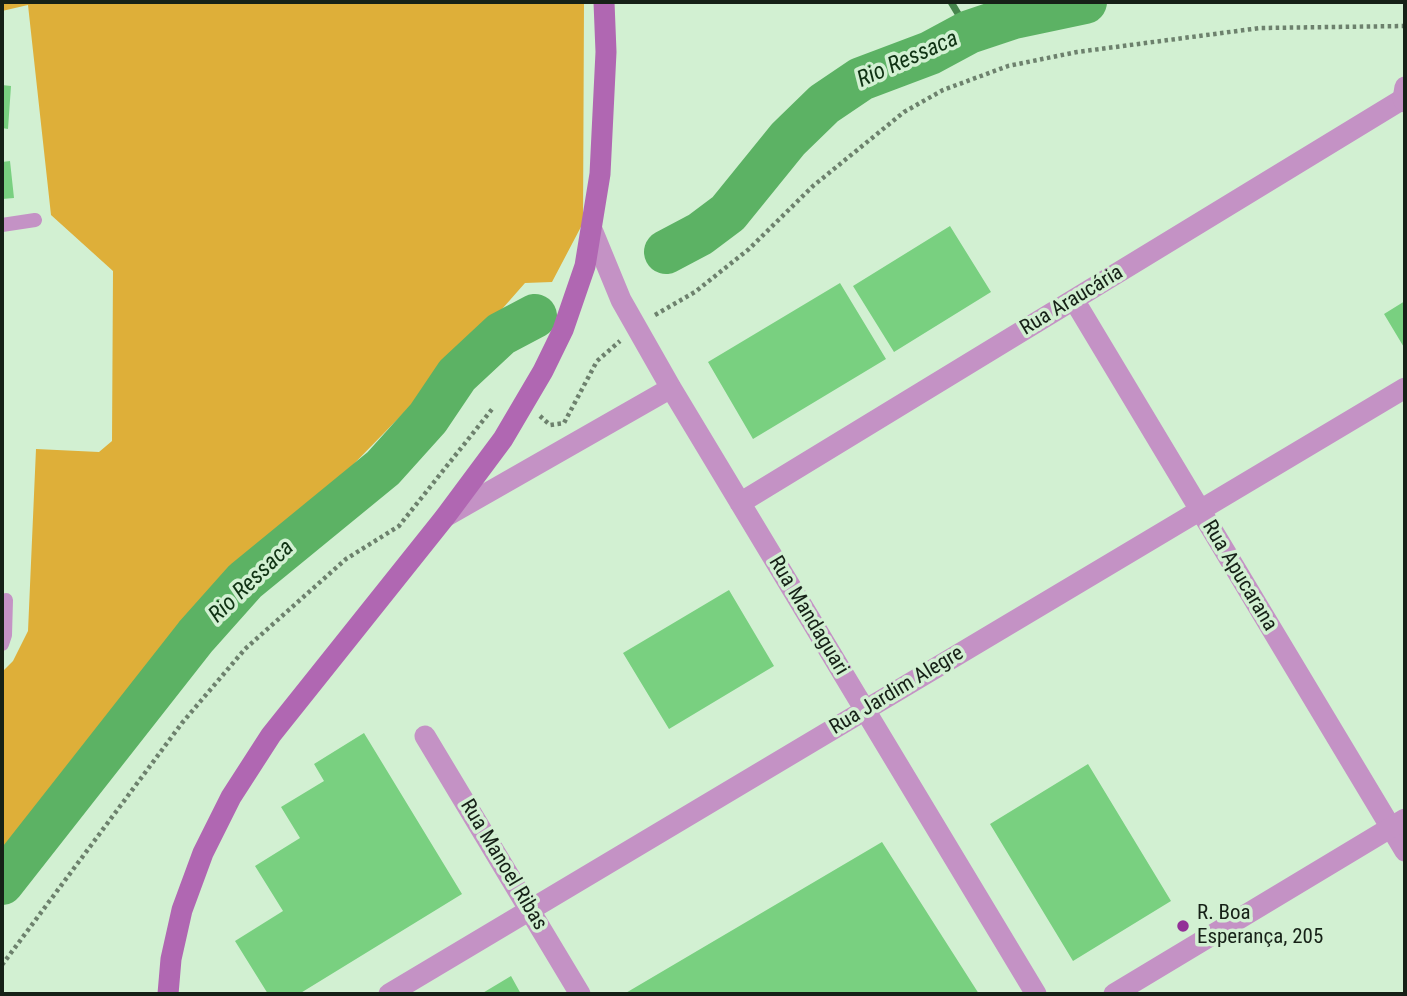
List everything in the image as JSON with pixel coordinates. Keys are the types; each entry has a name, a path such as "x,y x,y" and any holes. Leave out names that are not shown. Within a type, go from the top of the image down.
{"main road":[{"path":"168,994 171,959 182,910 203,853 231,797 271,735 445,517 503,439 543,371 563,330 576,297 593,232 604,119 604,2"}],"street":[{"name":"Rua Araucária","path":"740,503 1405,96"},
{"name":"Rua Mandaguari","path":"593,232 621,300 671,388 1036,994"},
{"name":"Rua Apucarana","path":"1074,300 1200,510 1398,824 1405,851"},
{"path":"445,517 671,388"},
{"name":"Rua Jardim Alegre","path":"389,994 1405,388"},
{"name":"Rua Manoel Ribas","path":"425,736 580,994"},
{"path":"1114,994 1398,824"}],"lane":[{"path":"2,225 35,220"},
{"path":"2,644 5,635 6,600"}],"shaded area":[{"path":"2,2 584,2 583,223 552,282 525,283 473,342 300,519 201,607 2,863 2,672 13,661 28,631 36,449 99,452 112,441 113,271 51,215 28,5 2,11"}],"building":[{"path":"2,85 11,86 8,129 2,128"},
{"path":"10,161 14,198 2,199 2,162"},
{"path":"950,226 991,292 894,352 853,286"},
{"path":"840,283 886,359 753,439 708,362"},
{"path":"1405,301 1405,349 1384,314"},
{"path":"729,590 774,666 669,729 623,653"},
{"path":"364,733 462,894 299,994 268,994 235,941 283,911 255,866 300,838 281,807 324,781 314,764"},
{"path":"1088,764 1171,901 1073,961 990,824"},
{"path":"882,842 979,994 624,994"},
{"path":"511,976 521,994 481,994"}],"waterway":[{"path":"951,2 969,32"},
{"name":"Rio Ressaca","path":"666,252 700,234 728,213 788,139 824,104 861,79 930,53 969,32 1014,17 1085,2"},
{"name":"Rio Ressaca","path":"2,883 196,636 245,581 383,468 428,418 457,375 501,334 535,316"}],"place":[{"name":"R. Boa Esperança, 205","path":"1183,926"}]}
